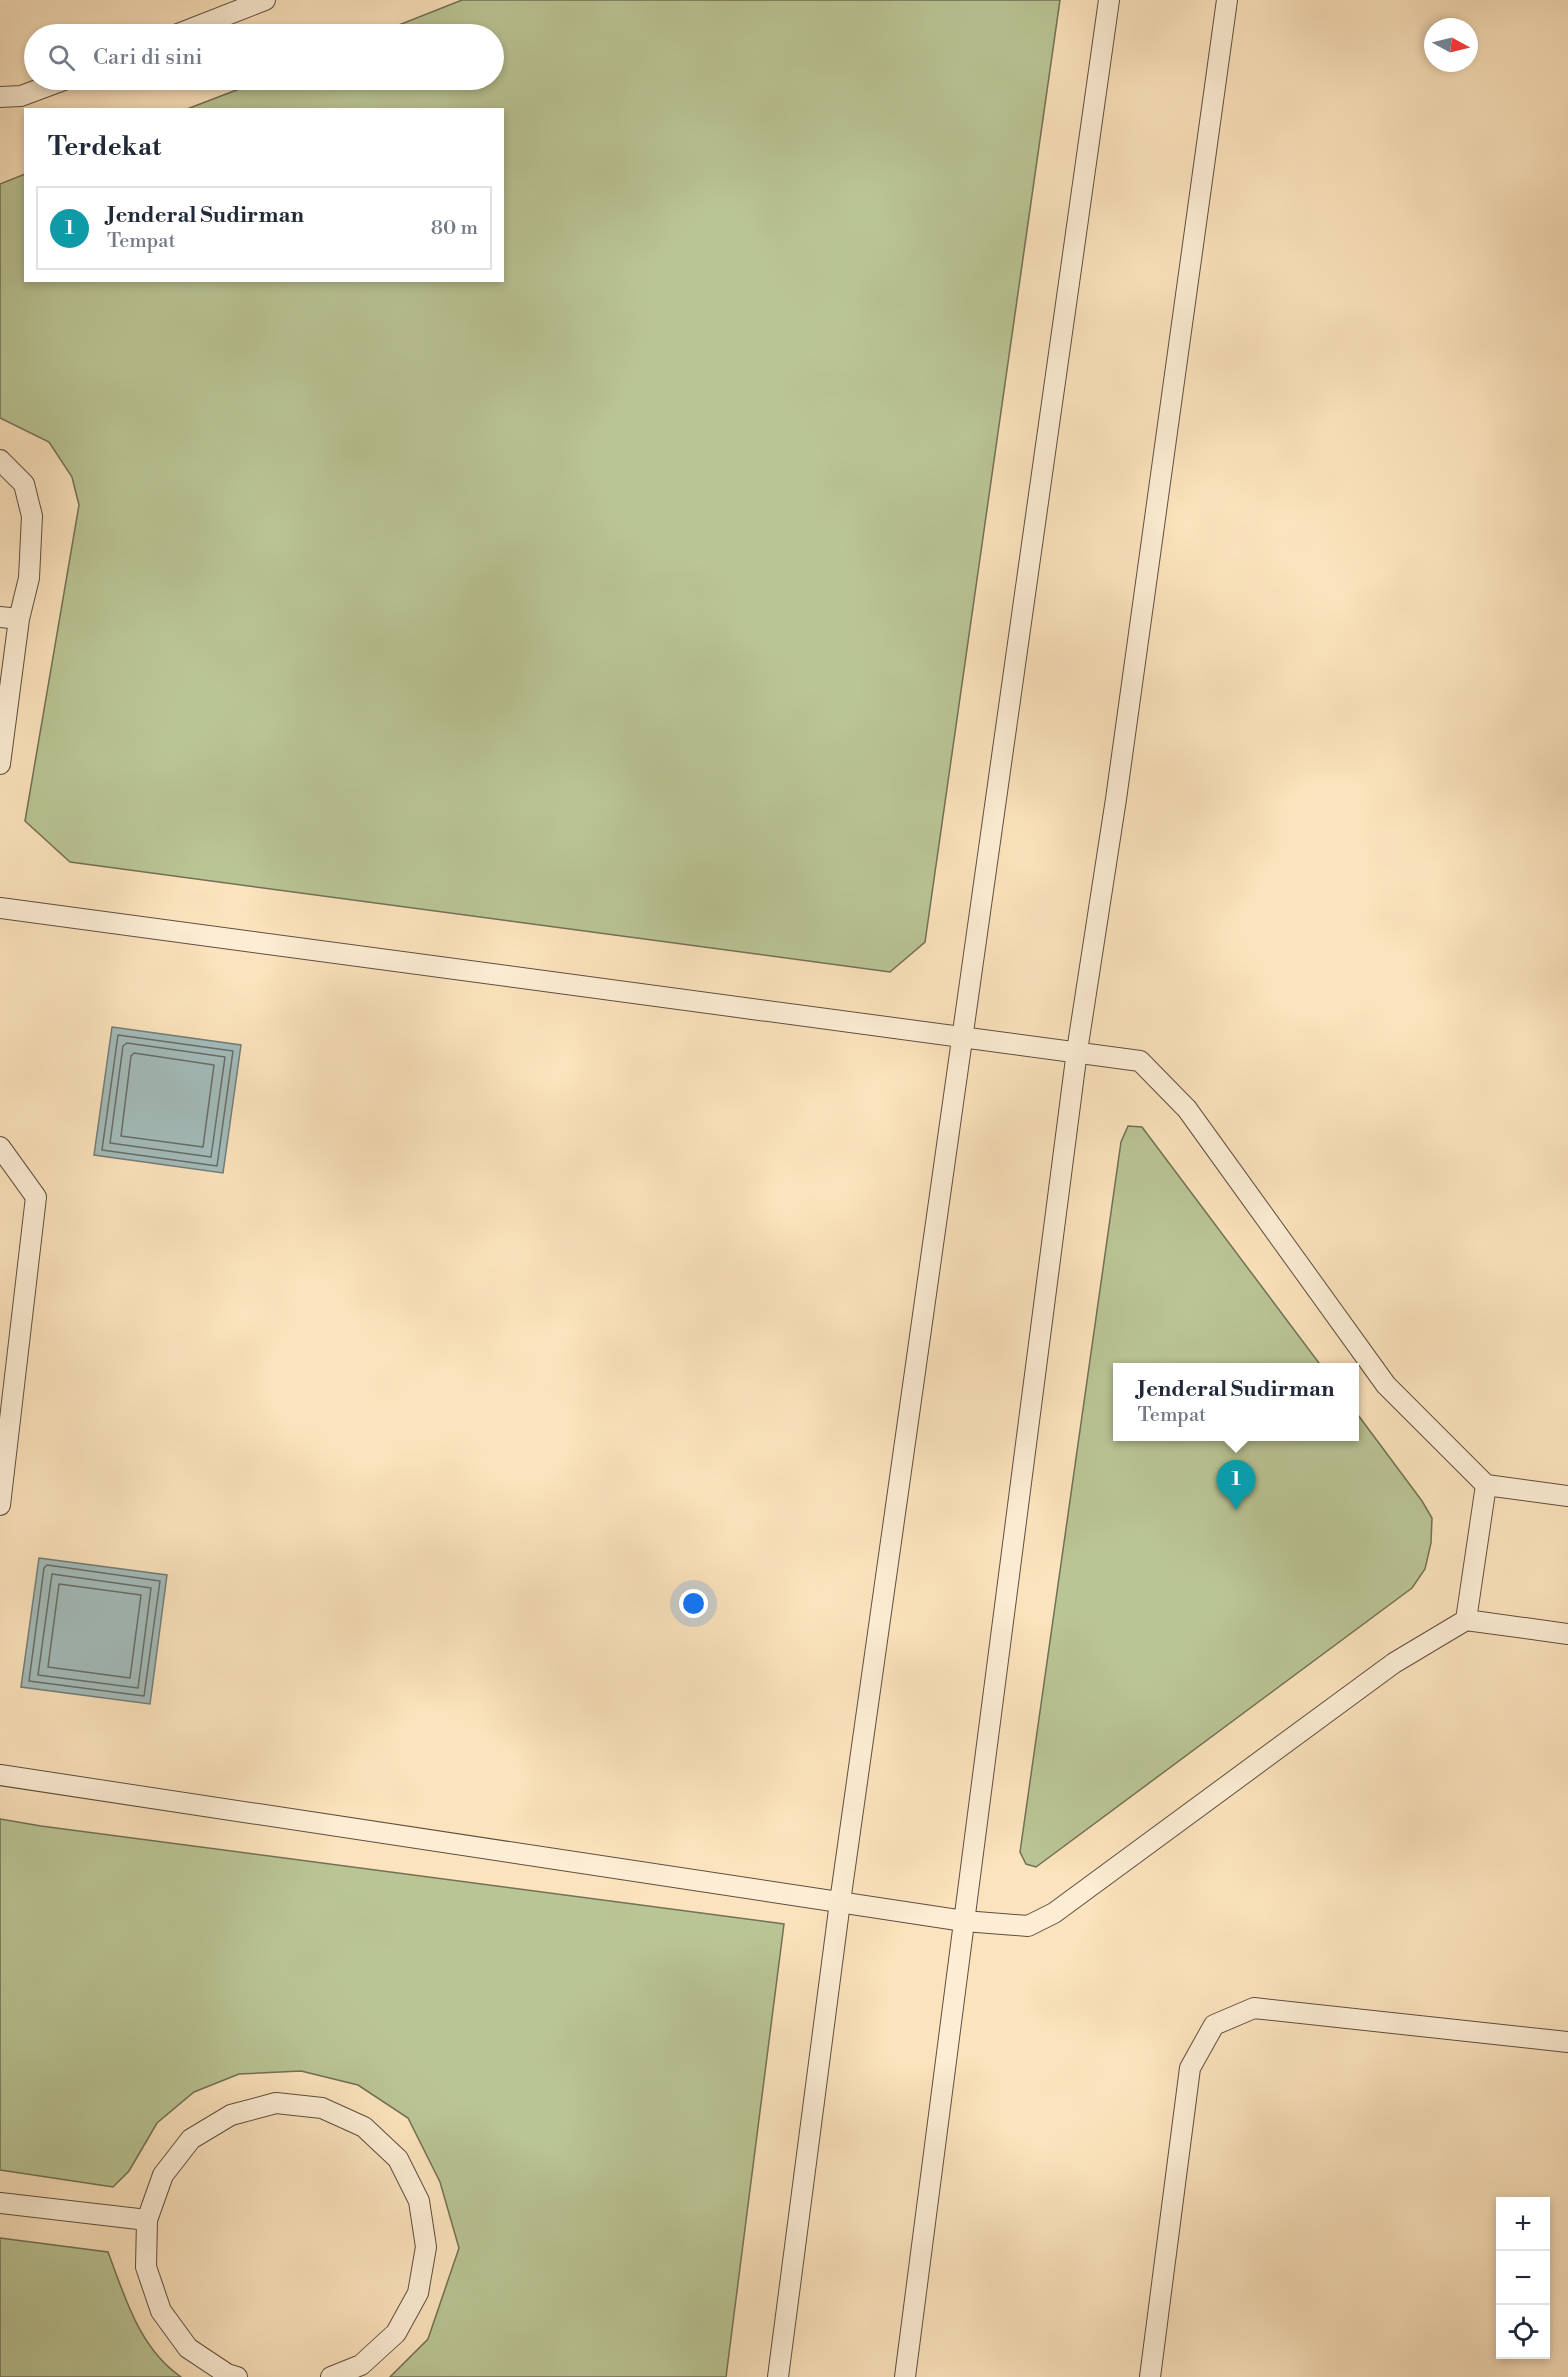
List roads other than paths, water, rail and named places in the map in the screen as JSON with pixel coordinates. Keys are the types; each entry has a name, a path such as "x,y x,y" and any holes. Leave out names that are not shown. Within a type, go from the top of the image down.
{"lane":[{"path":"204,24 265,0"},
{"path":"778,2377 840,1902 1109,0"},
{"path":"905,2377 1077,1051 1116,799 1227,0"},
{"path":"0,98 21,96 37,90"},
{"path":"0,460 24,484 32,516 29,578 9,618 0,764"},
{"path":"0,908 1140,1061 1187,1109 1386,1385 1486,1485 1568,1496"},
{"path":"0,1147 36,1197 0,1504"},
{"path":"1466,1620 1486,1485"},
{"path":"0,1775 964,1921 1028,1926 1053,1913 1394,1663 1466,1620 1568,1634"},
{"path":"1150,2377 1190,2067 1214,2025 1254,2008 1568,2042"},
{"path":"237,2377 226,2374 188,2348 161,2311 146,2267 147,2220 163,2175 192,2139 231,2115 276,2103 322,2108 364,2127 398,2159 419,2201 426,2247 418,2293 396,2334 361,2365 332,2377"},
{"path":"0,2204 147,2220"}],"water":[{"path":"112,1027 241,1045 223,1173 94,1155"},
{"path":"39,1558 167,1575 150,1704 21,1687"}],"place":[{"name":"Jenderal Sudirman","path":"1236,1510"}]}
